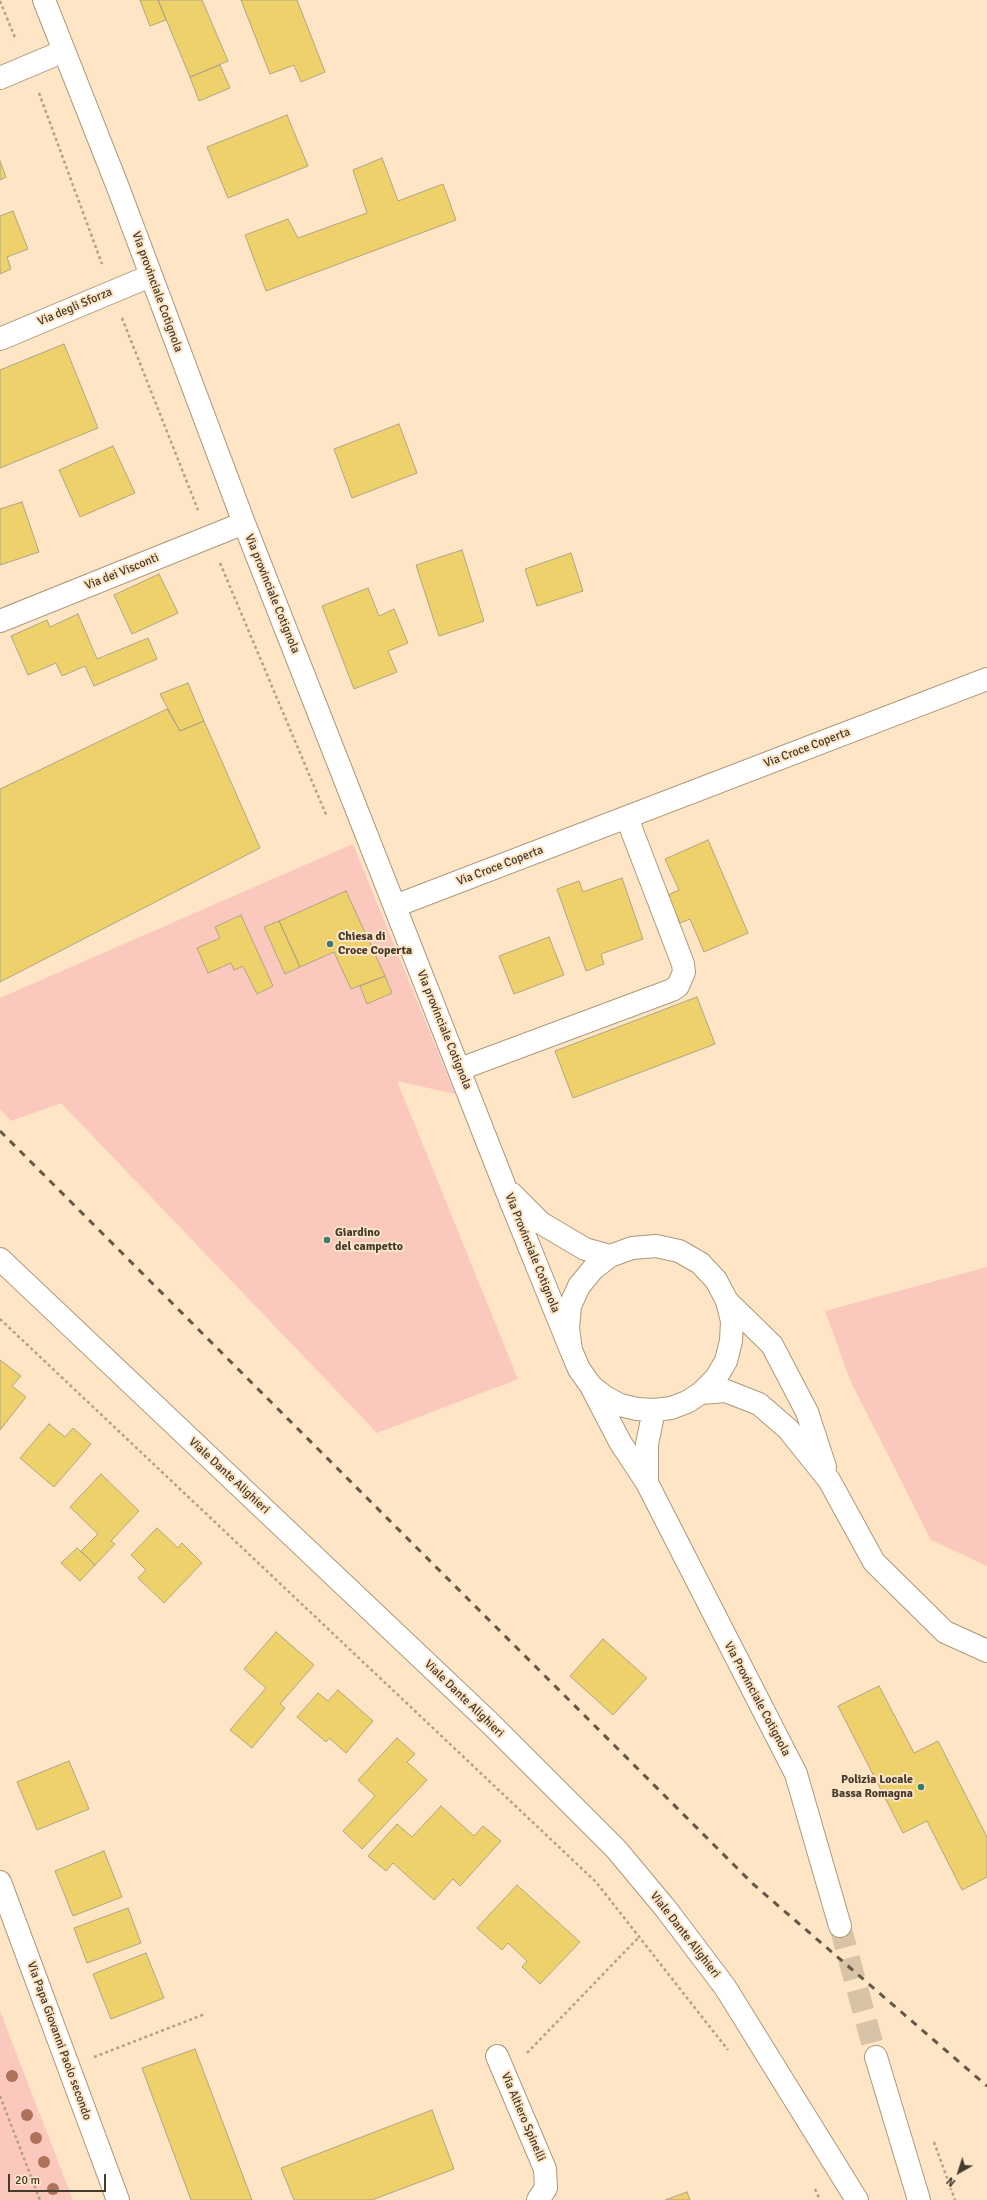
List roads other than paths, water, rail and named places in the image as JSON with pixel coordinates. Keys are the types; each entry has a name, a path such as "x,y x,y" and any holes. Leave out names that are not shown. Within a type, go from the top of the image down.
{"street":[{"name":"Via provinciale Cotignola","path":"44,0 244,523 460,1069 505,1187"},
{"path":"0,78 64,51"},
{"name":"Via degli Sforza","path":"0,339 150,276"},
{"name":"Via dei Visconti","path":"0,622 244,523"},
{"name":"Via Croce Coperta","path":"395,906 987,679"},
{"name":"Via Provinciale Cotignola","path":"460,1069 672,990 678,986 682,979 682,964 627,818"},
{"name":"Via Provinciale Cotignola","path":"505,1187 541,1223 585,1249 610,1256"},
{"name":"Via Provinciale Cotignola","path":"505,1187 579,1369 591,1386 620,1442 647,1483 796,1774 840,1926"},
{"name":"Via Provinciale Cotignola","path":"571,1350 568,1328 570,1306 579,1286 588,1275 610,1256 632,1248 656,1246 679,1252 700,1263 716,1280 728,1301 732,1321 731,1341 726,1361 716,1378 701,1393 676,1406 654,1410 637,1409 620,1405 605,1397 591,1386"},
{"name":"Viale Dante Alighieri","path":"0,1259 490,1723 616,1849 666,1909 725,1987 857,2200"},
{"path":"728,1301 772,1345 807,1412 829,1480"},
{"path":"701,1393 726,1391 759,1404 788,1429 829,1480 874,1562 945,1632 987,1651"},
{"name":"Via Provinciale Cotignola","path":"647,1483 647,1444 654,1410"},
{"name":"Via Papa Giovanni Paolo secondo","path":"0,1882 118,2200"},
{"path":"876,2056 919,2200"},
{"name":"Via Altiero Spinelli","path":"501,2065 545,2169 546,2188 538,2200"},
{"path":"894,2118 929,2200"}],"tunnel":[{"path":"840,1926 876,2057"}],"railway":[{"path":"0,1131 753,1884 987,2086"}],"place":[{"name":"Chiesa di Croce Coperta","path":"330,944"},
{"name":"Giardino del campetto","path":"327,1240"},
{"name":"Polizia Locale Bassa Romagna","path":"921,1787"}]}
